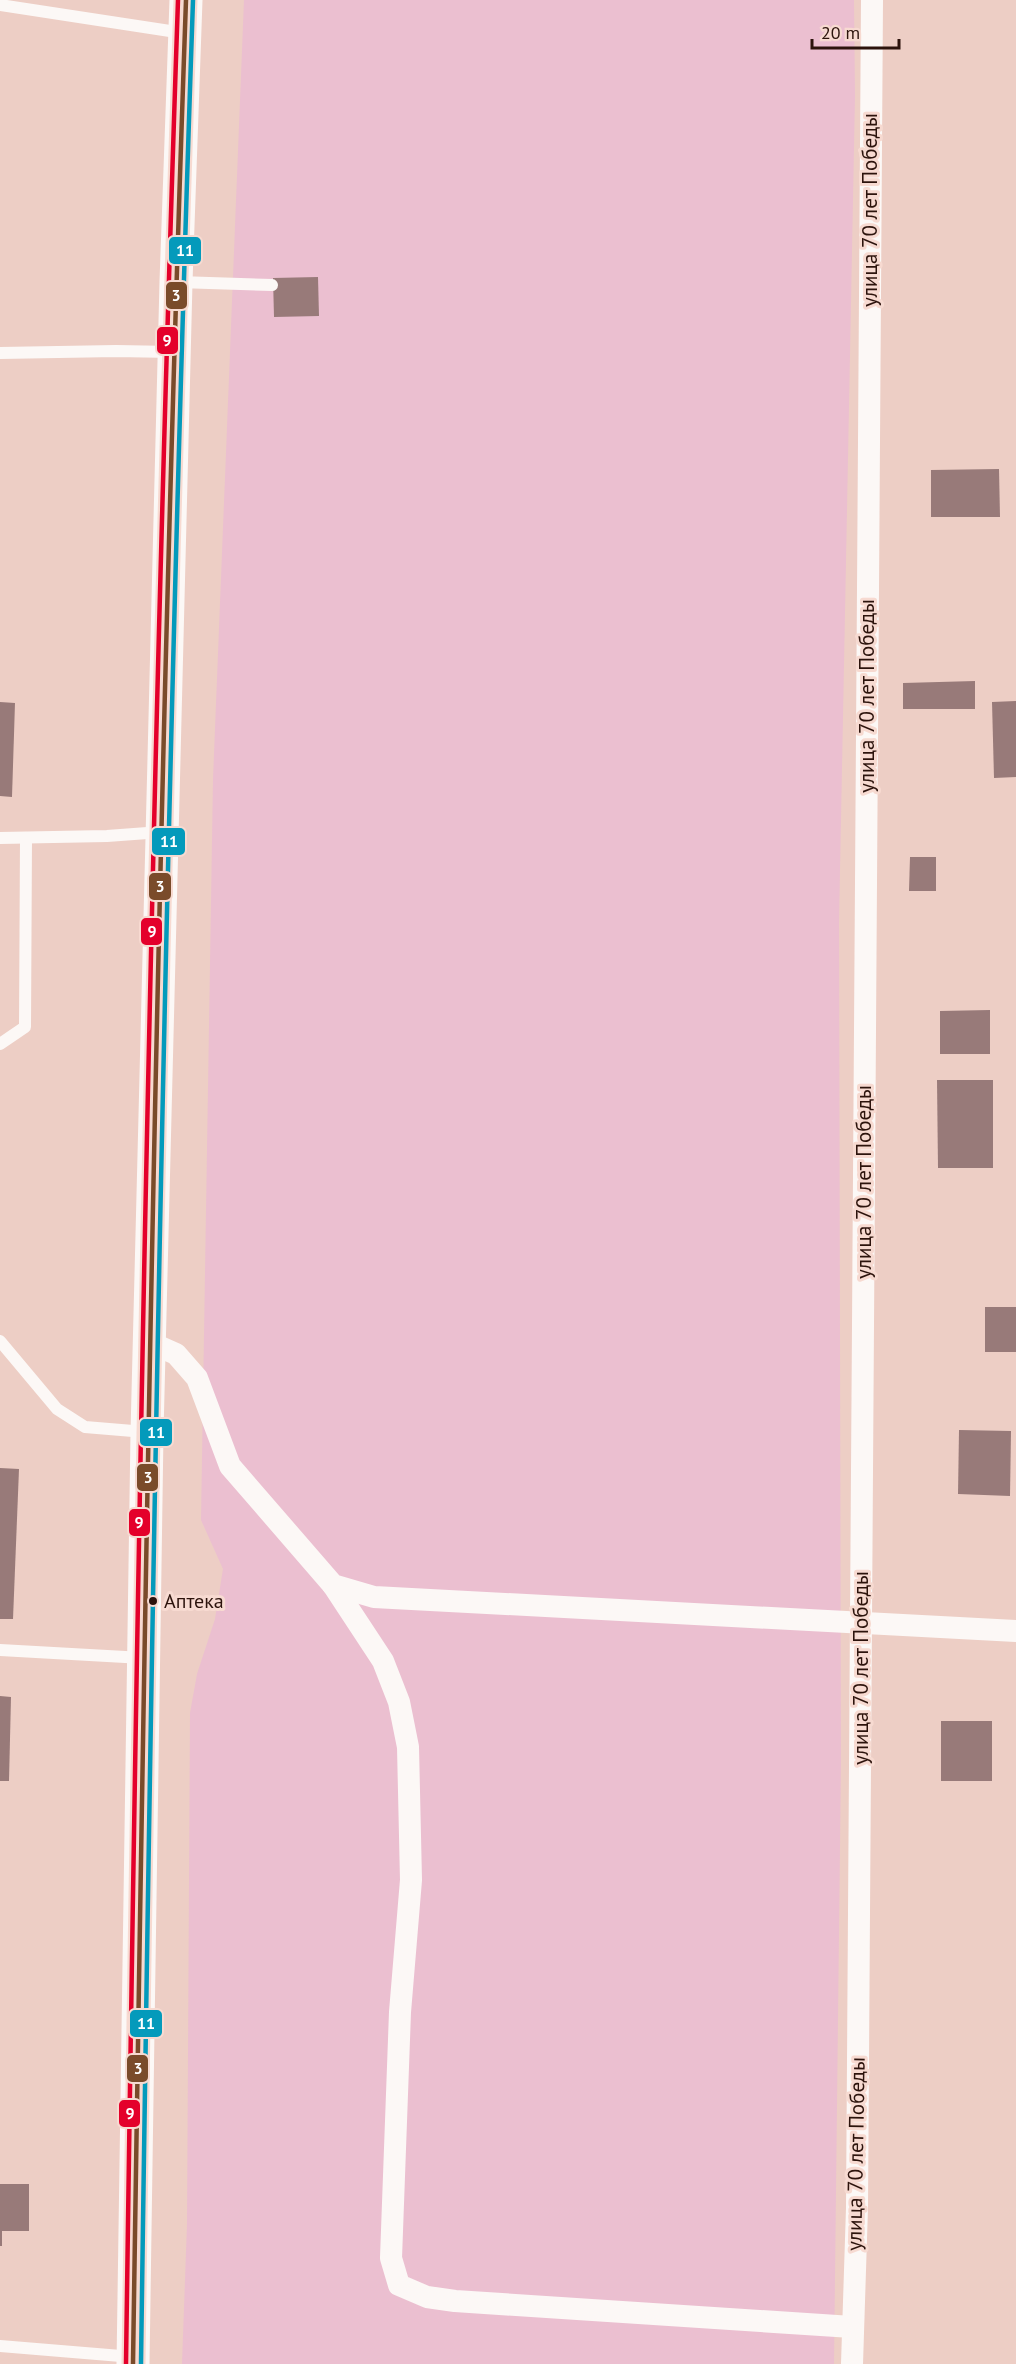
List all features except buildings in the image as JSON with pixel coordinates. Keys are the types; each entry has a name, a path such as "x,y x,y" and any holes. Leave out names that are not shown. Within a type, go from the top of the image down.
{"main road":[{"path":"133,2360 149,1342 174,352 186,0"}],"street":[{"name":"улица 70 лет Победы","path":"852,2364 857,2208 872,0"},
{"path":"149,1342 176,1354 197,1378 230,1466 333,1585 382,1661 399,1702 408,1747 411,1880 400,2012 391,2258 399,2285 428,2297 455,2301 852,2327"},
{"path":"333,1585 374,1597 1016,1631"}],"lane":[{"path":"0,5 14,3 184,33"},
{"path":"176,282 272,285"},
{"path":"0,353 174,352"},
{"path":"0,838 107,836 162,832"},
{"path":"0,1044 25,1027 26,838"},
{"path":"0,1341 57,1409 85,1427 147,1432"},
{"path":"0,1650 144,1658"},
{"path":"0,2346 133,2360"}],"shaded area":[{"path":"244,0 854,0 855,96 839,923 841,1761 834,2364 182,2364 187,2224 190,1713 197,1674 215,1619 223,1569 201,1520 213,779"}],"transit line":[{"name":"9","path":"126,2364 146,1182 160,591 178,0"},
{"name":"3","path":"133,2364 160,886 186,0"},
{"name":"11","path":"141,2364 161,1182 175,591 193,0"}],"place":[{"name":"Аптека","path":"153,1601"}]}
